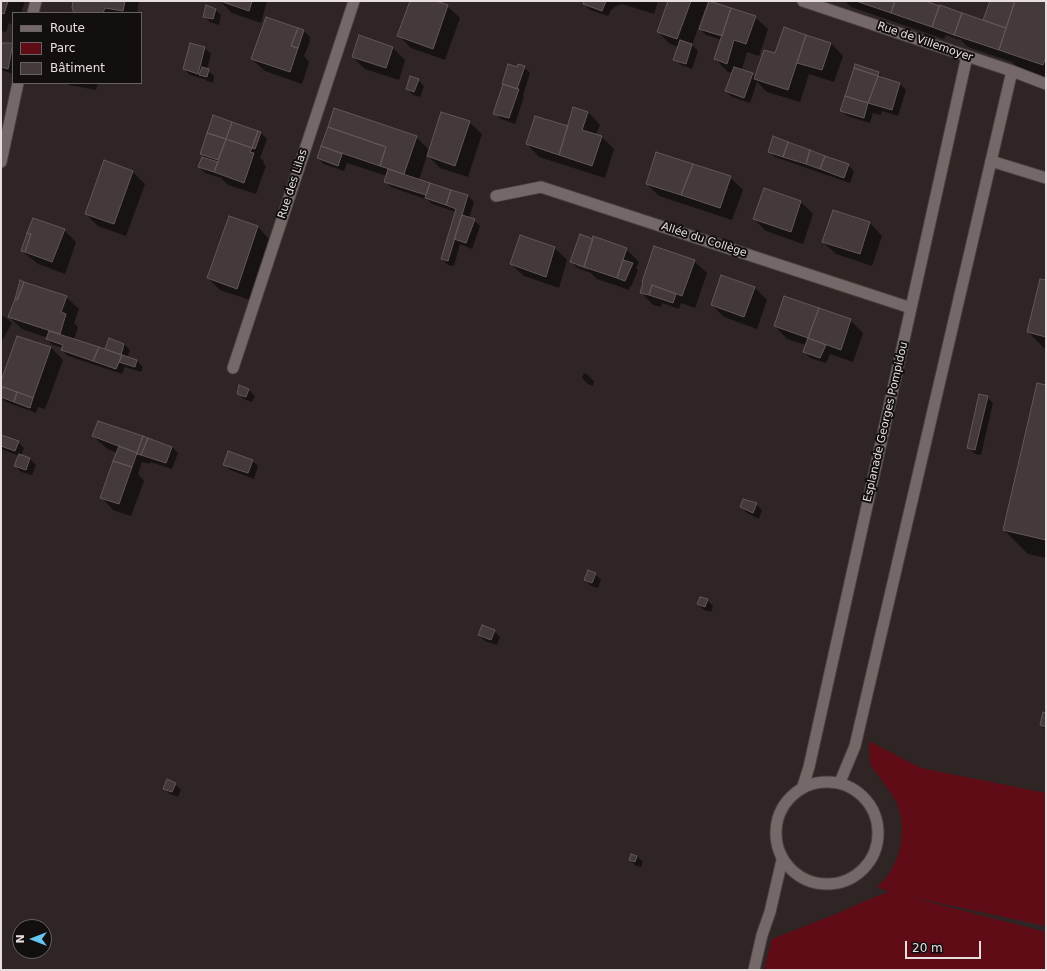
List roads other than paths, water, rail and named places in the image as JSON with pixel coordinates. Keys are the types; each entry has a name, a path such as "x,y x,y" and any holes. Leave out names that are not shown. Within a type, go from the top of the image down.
{"street":[{"path":"33,12 36,1"},
{"name":"Rue des Lilas","path":"233,368 354,1"},
{"name":"Rue de Villemoyer","path":"806,2 1012,71 1046,84"},
{"name":"Esplanade Georges Pompidou","path":"803,786 810,768 967,56"},
{"path":"840,782 855,746 1012,71"},
{"path":"1,162 18,84"},
{"path":"991,161 1046,178"},
{"name":"Allée du Collège","path":"496,196 541,187 911,308"},
{"path":"821,781 840,782 858,792 871,807 878,826 876,847 867,865 852,878 834,884 814,883 796,874 782,860 775,840 777,818 787,800 803,786 821,781"},
{"path":"754,970 782,860"}]}
